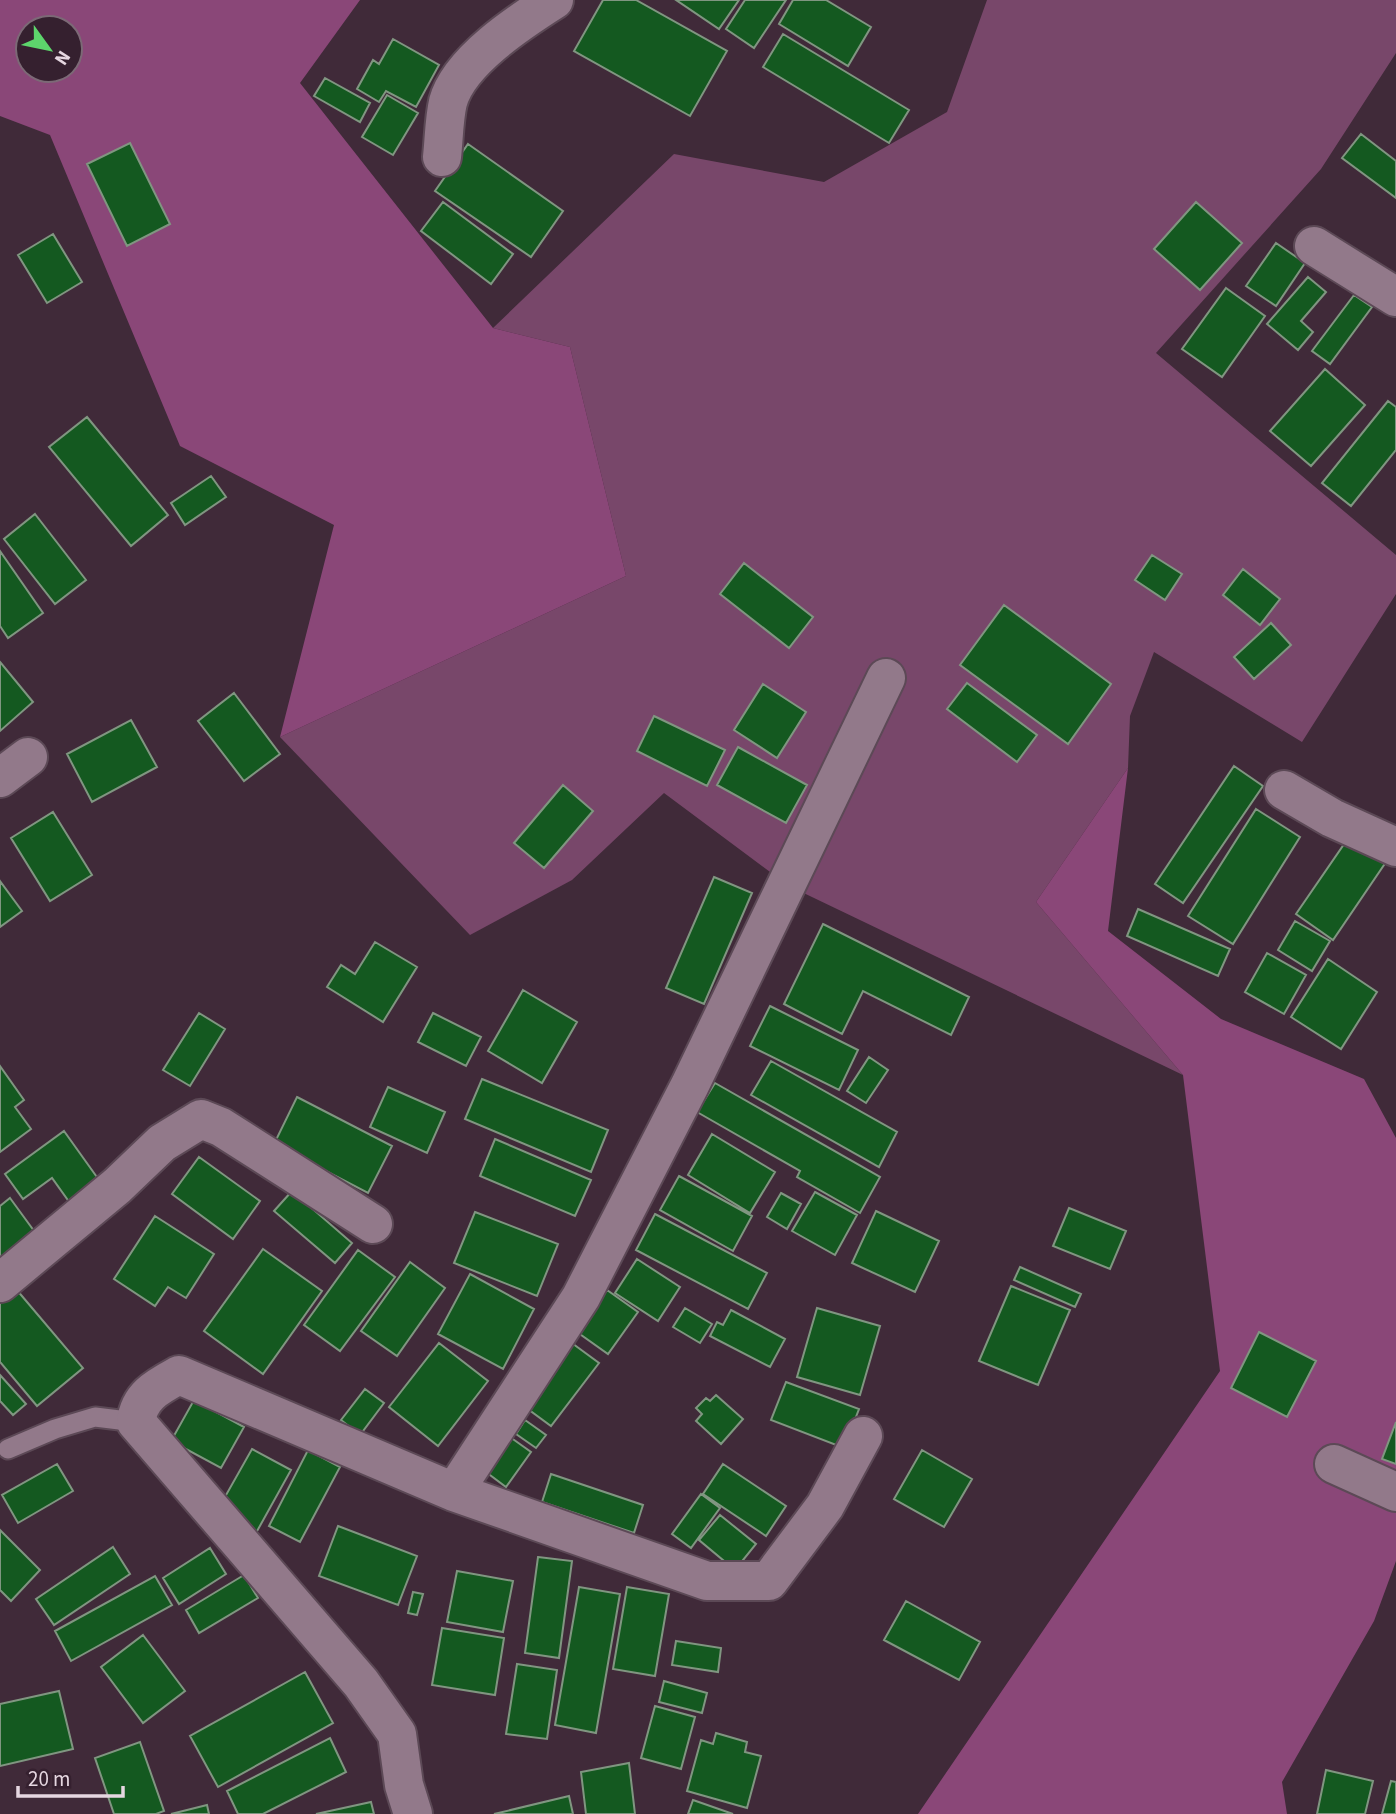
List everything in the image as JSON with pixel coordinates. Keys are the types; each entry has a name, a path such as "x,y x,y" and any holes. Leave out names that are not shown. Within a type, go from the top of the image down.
{"street":[{"path":"442,157 449,100 459,80 516,23 554,0"},
{"path":"1314,246 1396,297"},
{"path":"454,1492 581,1297 690,1085 886,678"},
{"path":"1284,790 1332,818 1396,847"},
{"path":"0,1283 117,1186 163,1143 201,1119 221,1127 373,1224"},
{"path":"413,1814 404,1785 397,1734 361,1683 136,1422 138,1408 151,1390 179,1375 454,1492 707,1581 769,1581 825,1506 863,1436"},
{"path":"1334,1464 1396,1492"}],"lane":[{"path":"8,1449 55,1429 95,1417 136,1422"}],"shaded area":[{"path":"0,0 360,0 300,83 493,328 570,347 626,576 280,737 334,525 180,446 50,135 0,116"},
{"path":"987,0 1396,0 1396,53 1321,169 1156,353 1396,555 1396,594 1302,742 1154,652 1130,716 1128,768 1036,902 1183,1075 789,886 664,793 572,880 470,935 280,737 626,576 570,347 493,328 674,154 824,182 947,112"},
{"path":"1128,768 1108,931 1221,1019 1364,1079 1396,1138 1396,1561 1374,1621 1282,1782 1287,1814 918,1814 1220,1371 1183,1075 1036,902"}],"building":[{"path":"603,0 636,0 727,51 690,116 574,51"},
{"path":"676,0 739,0 719,29"},
{"path":"745,0 786,0 754,48 726,29"},
{"path":"793,0 826,0 871,27 848,66 779,24"},
{"path":"783,34 909,110 889,143 763,67"},
{"path":"393,39 439,65 416,107 386,91 379,102 357,89 373,60 379,64"},
{"path":"325,78 370,103 360,122 314,96"},
{"path":"387,95 418,113 393,155 362,137"},
{"path":"1361,134 1396,161 1396,198 1342,158"},
{"path":"130,143 170,224 127,246 87,164"},
{"path":"468,144 563,211 531,257 435,191"},
{"path":"443,202 513,254 491,284 421,231"},
{"path":"1196,202 1242,243 1200,290 1154,249"},
{"path":"53,234 82,282 47,303 18,255"},
{"path":"1276,243 1305,263 1276,306 1246,286"},
{"path":"1308,277 1326,292 1301,321 1313,332 1298,350 1267,324"},
{"path":"1226,288 1265,316 1222,377 1182,349"},
{"path":"1354,295 1372,307 1330,364 1312,351"},
{"path":"1325,369 1365,405 1311,466 1270,431"},
{"path":"1388,401 1396,407 1396,450 1351,506 1322,483"},
{"path":"87,417 168,515 131,546 49,447"},
{"path":"211,476 226,497 185,525 171,503"},
{"path":"35,514 86,580 55,604 4,539"},
{"path":"0,551 43,613 8,638 0,626"},
{"path":"1152,555 1182,574 1165,600 1135,580"},
{"path":"744,563 813,617 789,648 720,594"},
{"path":"1243,569 1280,599 1260,625 1223,595"},
{"path":"1004,605 1111,684 1068,744 960,665"},
{"path":"1271,623 1291,645 1254,679 1234,657"},
{"path":"0,662 33,702 0,731"},
{"path":"967,683 1037,735 1017,762 947,709"},
{"path":"763,684 806,712 777,758 734,730"},
{"path":"234,693 280,754 244,781 198,721"},
{"path":"654,716 725,750 707,786 637,751"},
{"path":"131,720 157,767 92,802 67,754"},
{"path":"738,747 807,785 786,823 717,785"},
{"path":"1234,766 1263,786 1183,903 1155,884"},
{"path":"563,785 593,811 544,868 514,843"},
{"path":"1256,809 1300,837 1233,944 1188,916"},
{"path":"53,812 92,875 50,901 11,838"},
{"path":"1349,837 1386,862 1333,940 1296,914"},
{"path":"714,877 752,893 704,1004 666,988"},
{"path":"0,881 22,911 0,927"},
{"path":"1138,909 1230,949 1218,976 1127,936"},
{"path":"1295,921 1330,941 1312,971 1278,950"},
{"path":"823,924 969,997 951,1035 863,991 842,1034 784,1004"},
{"path":"375,942 417,967 383,1022 327,987 341,965 355,974"},
{"path":"1267,953 1306,975 1284,1014 1245,992"},
{"path":"1328,959 1377,992 1341,1049 1291,1017"},
{"path":"523,990 577,1022 542,1083 488,1051"},
{"path":"770,1006 858,1050 839,1090 750,1046"},
{"path":"199,1013 225,1029 190,1086 163,1070"},
{"path":"433,1013 481,1037 466,1066 418,1042"},
{"path":"869,1057 888,1070 866,1103 847,1091"},
{"path":"771,1061 897,1132 879,1167 751,1095"},
{"path":"0,1066 24,1100 15,1107 31,1129 0,1152"},
{"path":"482,1079 608,1130 591,1172 465,1119"},
{"path":"715,1083 880,1177 860,1213 797,1177 800,1171 697,1112"},
{"path":"388,1087 445,1112 427,1153 370,1127"},
{"path":"297,1097 392,1146 368,1193 274,1144"},
{"path":"64,1131 99,1180 70,1203 52,1178 23,1199 5,1174"},
{"path":"712,1134 775,1172 750,1213 688,1175"},
{"path":"495,1139 591,1180 575,1216 480,1176"},
{"path":"199,1157 260,1201 233,1239 172,1194"},
{"path":"679,1176 752,1216 733,1251 660,1210"},
{"path":"292,1191 352,1243 335,1263 274,1211"},
{"path":"815,1192 857,1215 835,1255 792,1231"},
{"path":"781,1193 801,1204 787,1229 767,1217"},
{"path":"10,1198 37,1235 0,1263 0,1206"},
{"path":"1069,1208 1126,1231 1110,1269 1053,1246"},
{"path":"876,1211 939,1241 915,1292 852,1263"},
{"path":"475,1212 558,1244 537,1296 454,1263"},
{"path":"655,1214 767,1273 748,1309 636,1250"},
{"path":"155,1216 214,1254 186,1298 168,1287 155,1306 114,1279"},
{"path":"263,1249 322,1291 263,1374 204,1331"},
{"path":"358,1250 395,1277 340,1351 304,1325"},
{"path":"637,1259 680,1287 658,1321 615,1293"},
{"path":"410,1262 445,1288 397,1356 361,1331"},
{"path":"1020,1267 1081,1294 1075,1307 1014,1280"},
{"path":"470,1274 534,1309 503,1369 438,1334"},
{"path":"1011,1286 1070,1310 1038,1385 979,1361"},
{"path":"16,1289 83,1368 37,1406 0,1362 0,1303"},
{"path":"607,1290 638,1312 608,1354 577,1332"},
{"path":"685,1308 712,1324 700,1343 673,1327"},
{"path":"817,1308 880,1326 860,1395 797,1377"},
{"path":"731,1310 785,1339 770,1367 710,1336 717,1322 723,1325"},
{"path":"1259,1332 1316,1361 1287,1417 1231,1388"},
{"path":"565,1338 599,1363 551,1426 517,1401"},
{"path":"439,1343 488,1381 438,1446 389,1407"},
{"path":"0,1375 26,1404 13,1415 0,1401"},
{"path":"786,1382 859,1409 844,1448 771,1420"},
{"path":"365,1389 384,1403 360,1435 341,1420"},
{"path":"716,1395 743,1419 721,1444 696,1421 702,1414 696,1408 706,1398 710,1401"},
{"path":"194,1400 244,1427 221,1468 171,1441"},
{"path":"525,1420 546,1435 536,1448 516,1434"},
{"path":"1396,1422 1396,1464 1382,1459"},
{"path":"510,1437 531,1452 506,1487 486,1472"},
{"path":"252,1449 291,1470 256,1533 217,1511"},
{"path":"308,1450 340,1467 300,1542 269,1526"},
{"path":"922,1450 972,1479 944,1527 894,1499"},
{"path":"57,1464 73,1491 18,1523 2,1495"},
{"path":"723,1464 786,1506 766,1536 703,1494"},
{"path":"551,1474 643,1505 634,1533 542,1502"},
{"path":"701,1494 720,1508 691,1548 672,1534"},
{"path":"720,1515 756,1544 735,1570 699,1540"},
{"path":"338,1526 417,1556 398,1605 319,1576"},
{"path":"0,1530 40,1570 11,1601 0,1590"},
{"path":"113,1547 130,1574 54,1625 36,1599"},
{"path":"210,1548 226,1574 179,1604 163,1578"},
{"path":"538,1557 572,1561 559,1658 525,1653"},
{"path":"457,1571 513,1581 503,1632 447,1622"},
{"path":"244,1575 258,1598 199,1633 186,1610"},
{"path":"155,1576 172,1605 71,1661 55,1631"},
{"path":"579,1587 620,1594 596,1733 555,1725"},
{"path":"627,1587 669,1594 655,1676 613,1669"},
{"path":"413,1592 423,1594 417,1615 408,1613"},
{"path":"906,1601 980,1642 959,1680 884,1640"},
{"path":"442,1628 504,1638 495,1695 432,1685"},
{"path":"143,1635 185,1691 143,1723 101,1667"},
{"path":"676,1641 721,1648 718,1672 672,1665"},
{"path":"517,1664 557,1670 547,1739 506,1734"},
{"path":"305,1672 333,1723 218,1787 190,1736"},
{"path":"664,1681 707,1693 702,1713 659,1702"},
{"path":"59,1691 73,1749 0,1766 0,1704"},
{"path":"655,1706 695,1717 681,1769 641,1758"},
{"path":"716,1733 747,1742 745,1752 761,1756 747,1808 687,1791 701,1740 713,1744"},
{"path":"330,1738 346,1772 263,1814 238,1814 227,1791"},
{"path":"140,1742 164,1811 156,1814 114,1814 95,1758"},
{"path":"629,1763 635,1814 586,1814 581,1772"},
{"path":"1326,1770 1373,1781 1365,1814 1317,1814"},
{"path":"1391,1781 1396,1782 1396,1814 1382,1814"},
{"path":"569,1796 573,1814 494,1814"},
{"path":"693,1800 733,1814 688,1814"},
{"path":"371,1802 374,1814 316,1814"},
{"path":"207,1805 209,1814 171,1814"}]}
